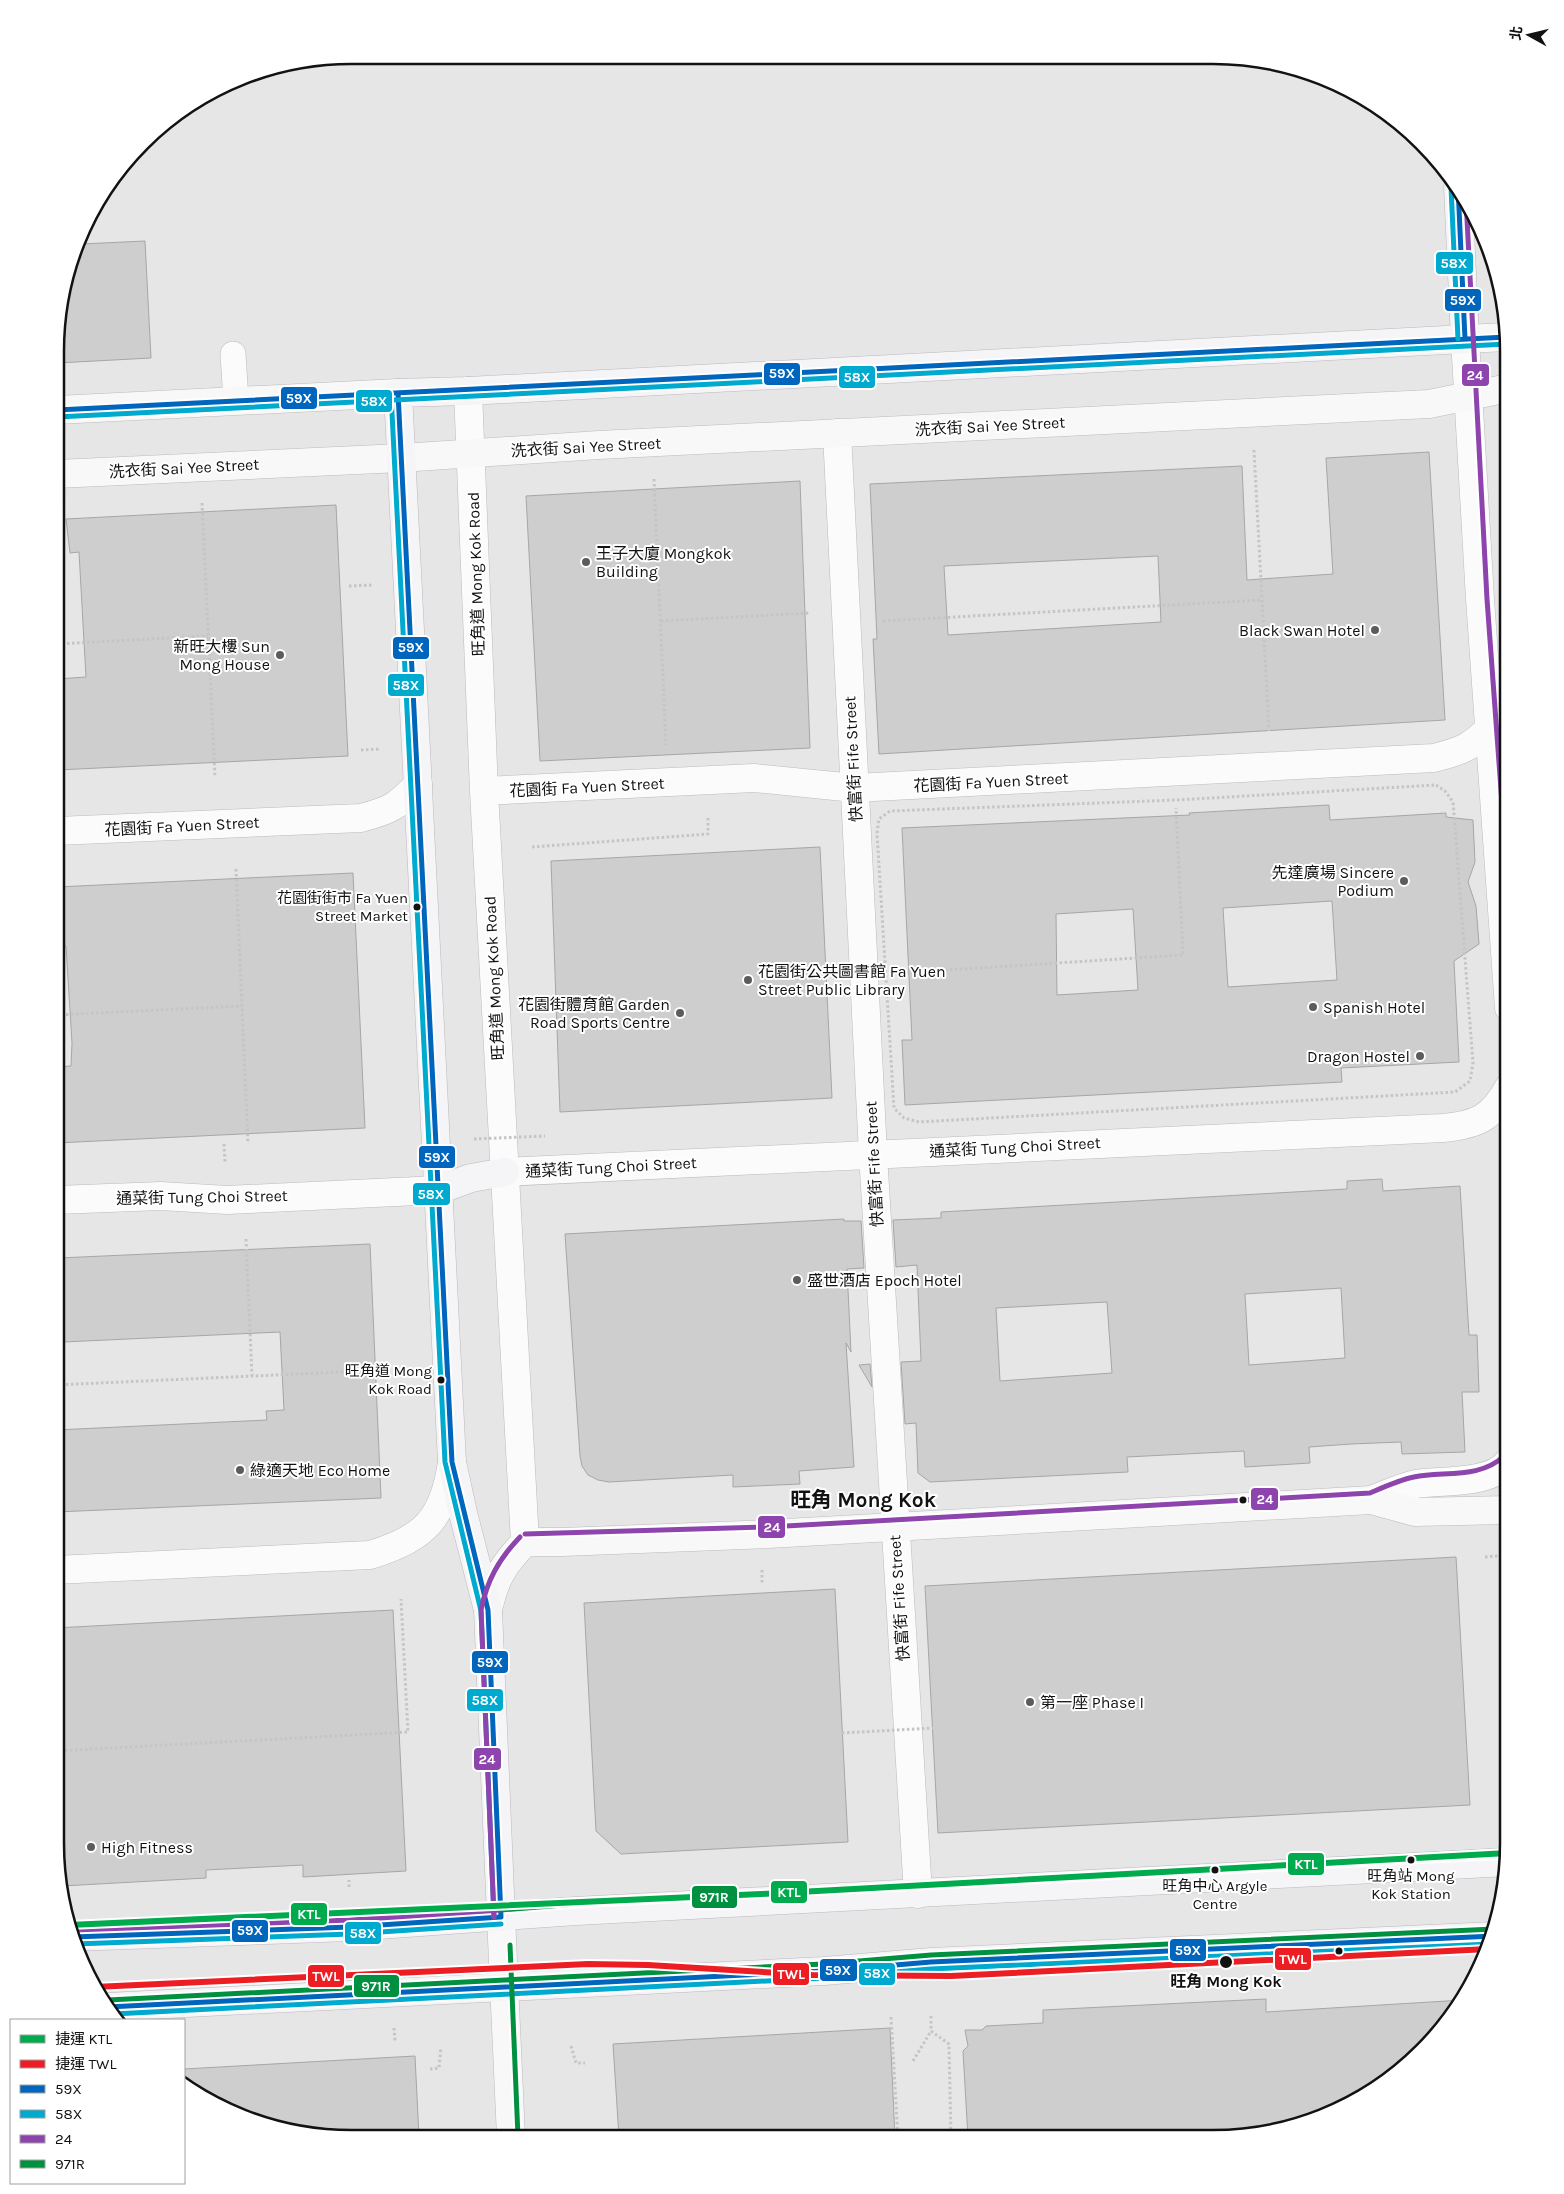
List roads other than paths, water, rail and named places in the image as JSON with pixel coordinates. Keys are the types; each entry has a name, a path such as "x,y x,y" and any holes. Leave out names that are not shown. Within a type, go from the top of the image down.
{"main road":[{"path":"1459,202 1465,339"},
{"path":"64,410 468,391 1500,337"},
{"name":"洗衣街 Sai Yee Street","path":"470,454 599,445 1374,408 1429,404 1500,390"},
{"path":"398,393 452,1462 462,1513 488,1610 511,2130"},
{"path":"400,458 470,454"},
{"name":"洗衣街 Sai Yee Street","path":"64,474 400,458"},
{"path":"438,1190 471,1178 505,1172"},
{"path":"488,1610 493,1588 506,1562 526,1542 895,1527 1372,1500 1415,1512 1500,1510"},
{"path":"80,1937 350,1927 576,1911 1500,1862"},
{"path":"115,2007 824,1971 941,1961 1484,1936"}],"street":[{"path":"1465,339 1500,882"},
{"name":"旺角道 Mong Kok Road","path":"468,391 484,792 526,1542"},
{"name":"快富街 Fife Street","path":"837,433 873,1154 918,1894"},
{"name":"花園街 Fa Yuen Street","path":"484,792 754,778 854,788 1434,758 1456,752 1474,744 1489,728"},
{"name":"花園街 Fa Yuen Street","path":"64,832 361,818 397,805 418,786"},
{"name":"通菜街 Tung Choi Street","path":"505,1172 1466,1126 1485,1116 1500,1103"},
{"name":"通菜街 Tung Choi Street","path":"64,1200 161,1196 226,1200 438,1190"},
{"path":"64,1570 370,1555 396,1548 419,1534 437,1514 448,1489 452,1462"},
{"path":"1372,1500 1414,1484 1479,1478 1494,1473 1500,1468"}],"lane":[{"path":"233,354 236,401"}],"metro line":[{"name":"KTL","path":"76,1925 761,1894 1500,1853"},
{"name":"TWL","path":"102,1987 588,1964 648,1965 812,1975 951,1976 1479,1949"}],"place":[{"name":"王子大廈 Mongkok Building","path":"586,562"},
{"name":"Black Swan Hotel","path":"1375,630"},
{"name":"新旺大樓 Sun Mong House","path":"280,655"},
{"name":"先達廣場 Sincere Podium","path":"1404,881"},
{"name":"花園街街市 Fa Yuen Street Market","path":"417,907"},
{"name":"花園街公共圖書館 Fa Yuen Street Public Library","path":"748,980"},
{"name":"Spanish Hotel","path":"1313,1007"},
{"name":"花園街體育館 Garden Road Sports Centre","path":"680,1013"},
{"name":"Dragon Hostel","path":"1420,1056"},
{"name":"盛世酒店 Epoch Hotel","path":"797,1280"},
{"name":"旺角道 Mong Kok Road","path":"441,1380"},
{"name":"綠適天地 Eco Home","path":"240,1470"},
{"name":"第一座 Phase I","path":"1030,1702"},
{"name":"High Fitness","path":"91,1847"},
{"name":"旺角站 Mong Kok Station","path":"1411,1860"},
{"name":"旺角中心 Argyle Centre","path":"1215,1870"},
{"name":"旺角 Mong Kok","path":"1226,1962"}],"district":[{"name":"旺角 Mong Kok","path":"863,1500"}]}
